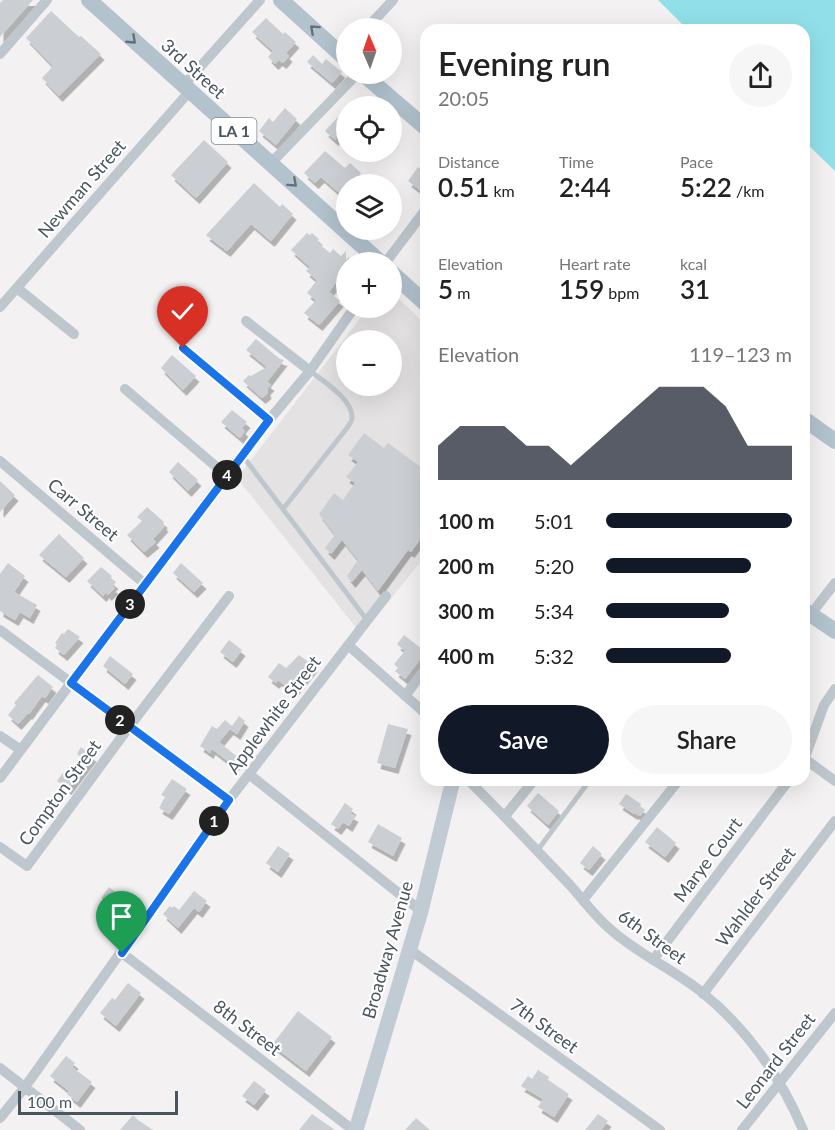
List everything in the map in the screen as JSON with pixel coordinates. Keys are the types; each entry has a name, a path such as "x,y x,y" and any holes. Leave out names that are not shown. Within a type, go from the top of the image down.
{"main road":[{"name":"3rd Street","path":"89,0 369,252"},
{"path":"281,0 336,47"},
{"path":"375,84 420,123"},
{"path":"402,282 420,299"},
{"path":"810,423 835,441"},
{"path":"810,618 835,632"},
{"name":"Broadway Avenue","path":"354,1130 421,911 452,786"}],"street":[{"path":"0,54 47,0"},
{"name":"Newman Street","path":"0,307 260,0"},
{"path":"376,18 393,0"},
{"path":"271,163 347,84"},
{"path":"394,252 420,217"},
{"path":"17,288 74,334"},
{"path":"0,778 226,475 310,371 347,318"},
{"path":"246,321 310,371"},
{"path":"183,348 269,420"},
{"path":"125,389 226,475"},
{"name":"Carr Street","path":"0,461 145,584"},
{"path":"810,611 835,583"},
{"name":"Compton Street","path":"0,847 27,866 129,726 229,596"},
{"name":"Applewhite Street","path":"0,1118 122,953 229,800 386,596"},
{"path":"0,630 229,800"},
{"path":"348,645 420,709"},
{"path":"405,696 420,676"},
{"path":"810,744 824,705 835,689"},
{"path":"0,736 21,750"},
{"path":"810,764 835,781"},
{"path":"250,775 421,911"},
{"name":"6th Street","path":"474,786 609,928 703,994 733,1021 779,1084 803,1130"},
{"path":"505,816 529,786"},
{"path":"583,900 674,786"},
{"name":"Marye Court","path":"653,960 784,786"},
{"name":"Wahlder Street","path":"703,994 835,821"},
{"name":"7th Street","path":"409,949 660,1130"},
{"name":"8th Street","path":"122,953 354,1130"},
{"name":"Leonard Street","path":"742,1130 835,1013"},
{"path":"0,1068 80,1130"}],"lane":[{"path":"283,509 352,419 345,401 335,390 310,371"},
{"path":"242,455 367,620"},
{"path":"537,851 586,786"}],"shaded area":[{"path":"402,302 420,319 420,562 362,635 237,478 336,350 336,396 402,396 402,330 351,330 360,318 402,318"}],"water":[{"path":"658,0 835,0 835,171 810,147 810,24 682,24"}],"building":[{"path":"3,0 33,0 0,37 0,3"},
{"path":"51,11 101,54 59,96 42,78 53,66 26,38"},
{"path":"266,18 283,34 285,32 296,42 286,53 289,56 283,63 279,60 275,64 268,57 273,51 252,32"},
{"path":"313,55 322,64 326,59 336,67 336,79 332,83 307,62"},
{"path":"285,108 297,119 276,145 259,131 269,118 273,122"},
{"path":"336,119 335,140 325,131"},
{"path":"204,140 228,162 196,198 171,175"},
{"path":"325,151 345,168 350,163 361,173 336,174 336,190 321,177 315,183 304,173"},
{"path":"418,167 420,168 420,190 408,181"},
{"path":"254,183 280,207 282,204 293,214 271,241 251,224 227,251 206,235"},
{"path":"307,233 310,235 312,233 319,239 317,242 330,253 333,249 336,252 336,282 329,292 336,298 336,306 319,325 304,313 316,300 307,293 317,280 306,271 310,267 291,250"},
{"path":"256,339 284,360 267,382 271,385 267,389 268,393 262,398 243,381 249,375 267,367 246,350"},
{"path":"172,355 196,376 183,390 161,368"},
{"path":"232,410 247,422 242,428 245,431 240,438 221,422"},
{"path":"364,433 384,448 388,443 420,467 420,540 411,552 408,550 378,591 362,570 352,582 347,576 358,560 342,540 331,554 325,548 335,535 319,514 334,493 343,500 355,483 346,477 358,462 348,455"},
{"path":"178,462 198,480 188,491 169,472"},
{"path":"0,481 15,495 0,512"},
{"path":"147,507 164,522 165,526 153,539 156,542 144,552 127,535 142,521 137,517"},
{"path":"59,534 84,558 66,577 39,555"},
{"path":"8,563 25,576 14,592 37,605 30,618 20,612 15,620 0,611 0,574"},
{"path":"181,563 203,583 194,592 173,573"},
{"path":"101,567 112,576 110,579 115,583 112,586 115,588 108,595 106,592 103,596 87,581"},
{"path":"68,629 80,637 64,655 55,648 57,644 55,643"},
{"path":"404,635 420,647 420,660 405,679 395,671 398,668 394,664 405,651 397,644"},
{"path":"229,640 242,650 233,662 220,652"},
{"path":"299,655 314,666 293,692 278,680 276,683 268,677 279,663 286,668"},
{"path":"110,656 133,674 125,684 103,666"},
{"path":"38,675 53,687 45,698 42,696 29,714 18,724 8,715 16,705 14,703"},
{"path":"239,716 245,721 237,734 230,729 219,742 240,759 234,766 212,749 210,753 200,746 212,726 217,729 225,720 232,726"},
{"path":"388,724 408,729 395,768 377,763"},
{"path":"81,747 93,756 68,789 57,781 65,770 70,773 81,757 77,754"},
{"path":"172,779 187,789 169,814 159,808 165,797 161,795"},
{"path":"538,793 559,811 548,825 527,806"},
{"path":"626,794 641,804 640,806 645,810 640,816 619,804"},
{"path":"345,803 353,809 350,813 355,816 349,826 343,822 338,829 331,824"},
{"path":"378,824 402,838 393,856 368,842"},
{"path":"657,827 676,843 665,857 645,842"},
{"path":"278,846 290,854 278,872 266,863"},
{"path":"593,846 602,854 589,870 580,863"},
{"path":"109,887 133,905 112,931 96,919 109,903 101,898"},
{"path":"194,891 207,901 199,912 194,908 178,928 163,914 170,906 179,910"},
{"path":"128,983 141,993 116,1026 100,1013 112,998 115,1000"},
{"path":"298,1011 332,1037 306,1071 272,1045"},
{"path":"66,1056 75,1063 72,1067 92,1082 77,1102 67,1094 69,1091 50,1076"},
{"path":"538,1070 569,1094 554,1117 538,1107 543,1099 521,1086 528,1076 532,1079"},
{"path":"254,1081 266,1090 254,1105 242,1096"},
{"path":"312,1114 335,1130 299,1130"},
{"path":"598,1114 608,1121 601,1130 585,1130"},
{"path":"133,1115 138,1120 153,1130 120,1130"},
{"path":"416,1118 430,1130 405,1130"}],"route":[{"path":"122,953 229,800 71,683 269,420 183,348"}]}
